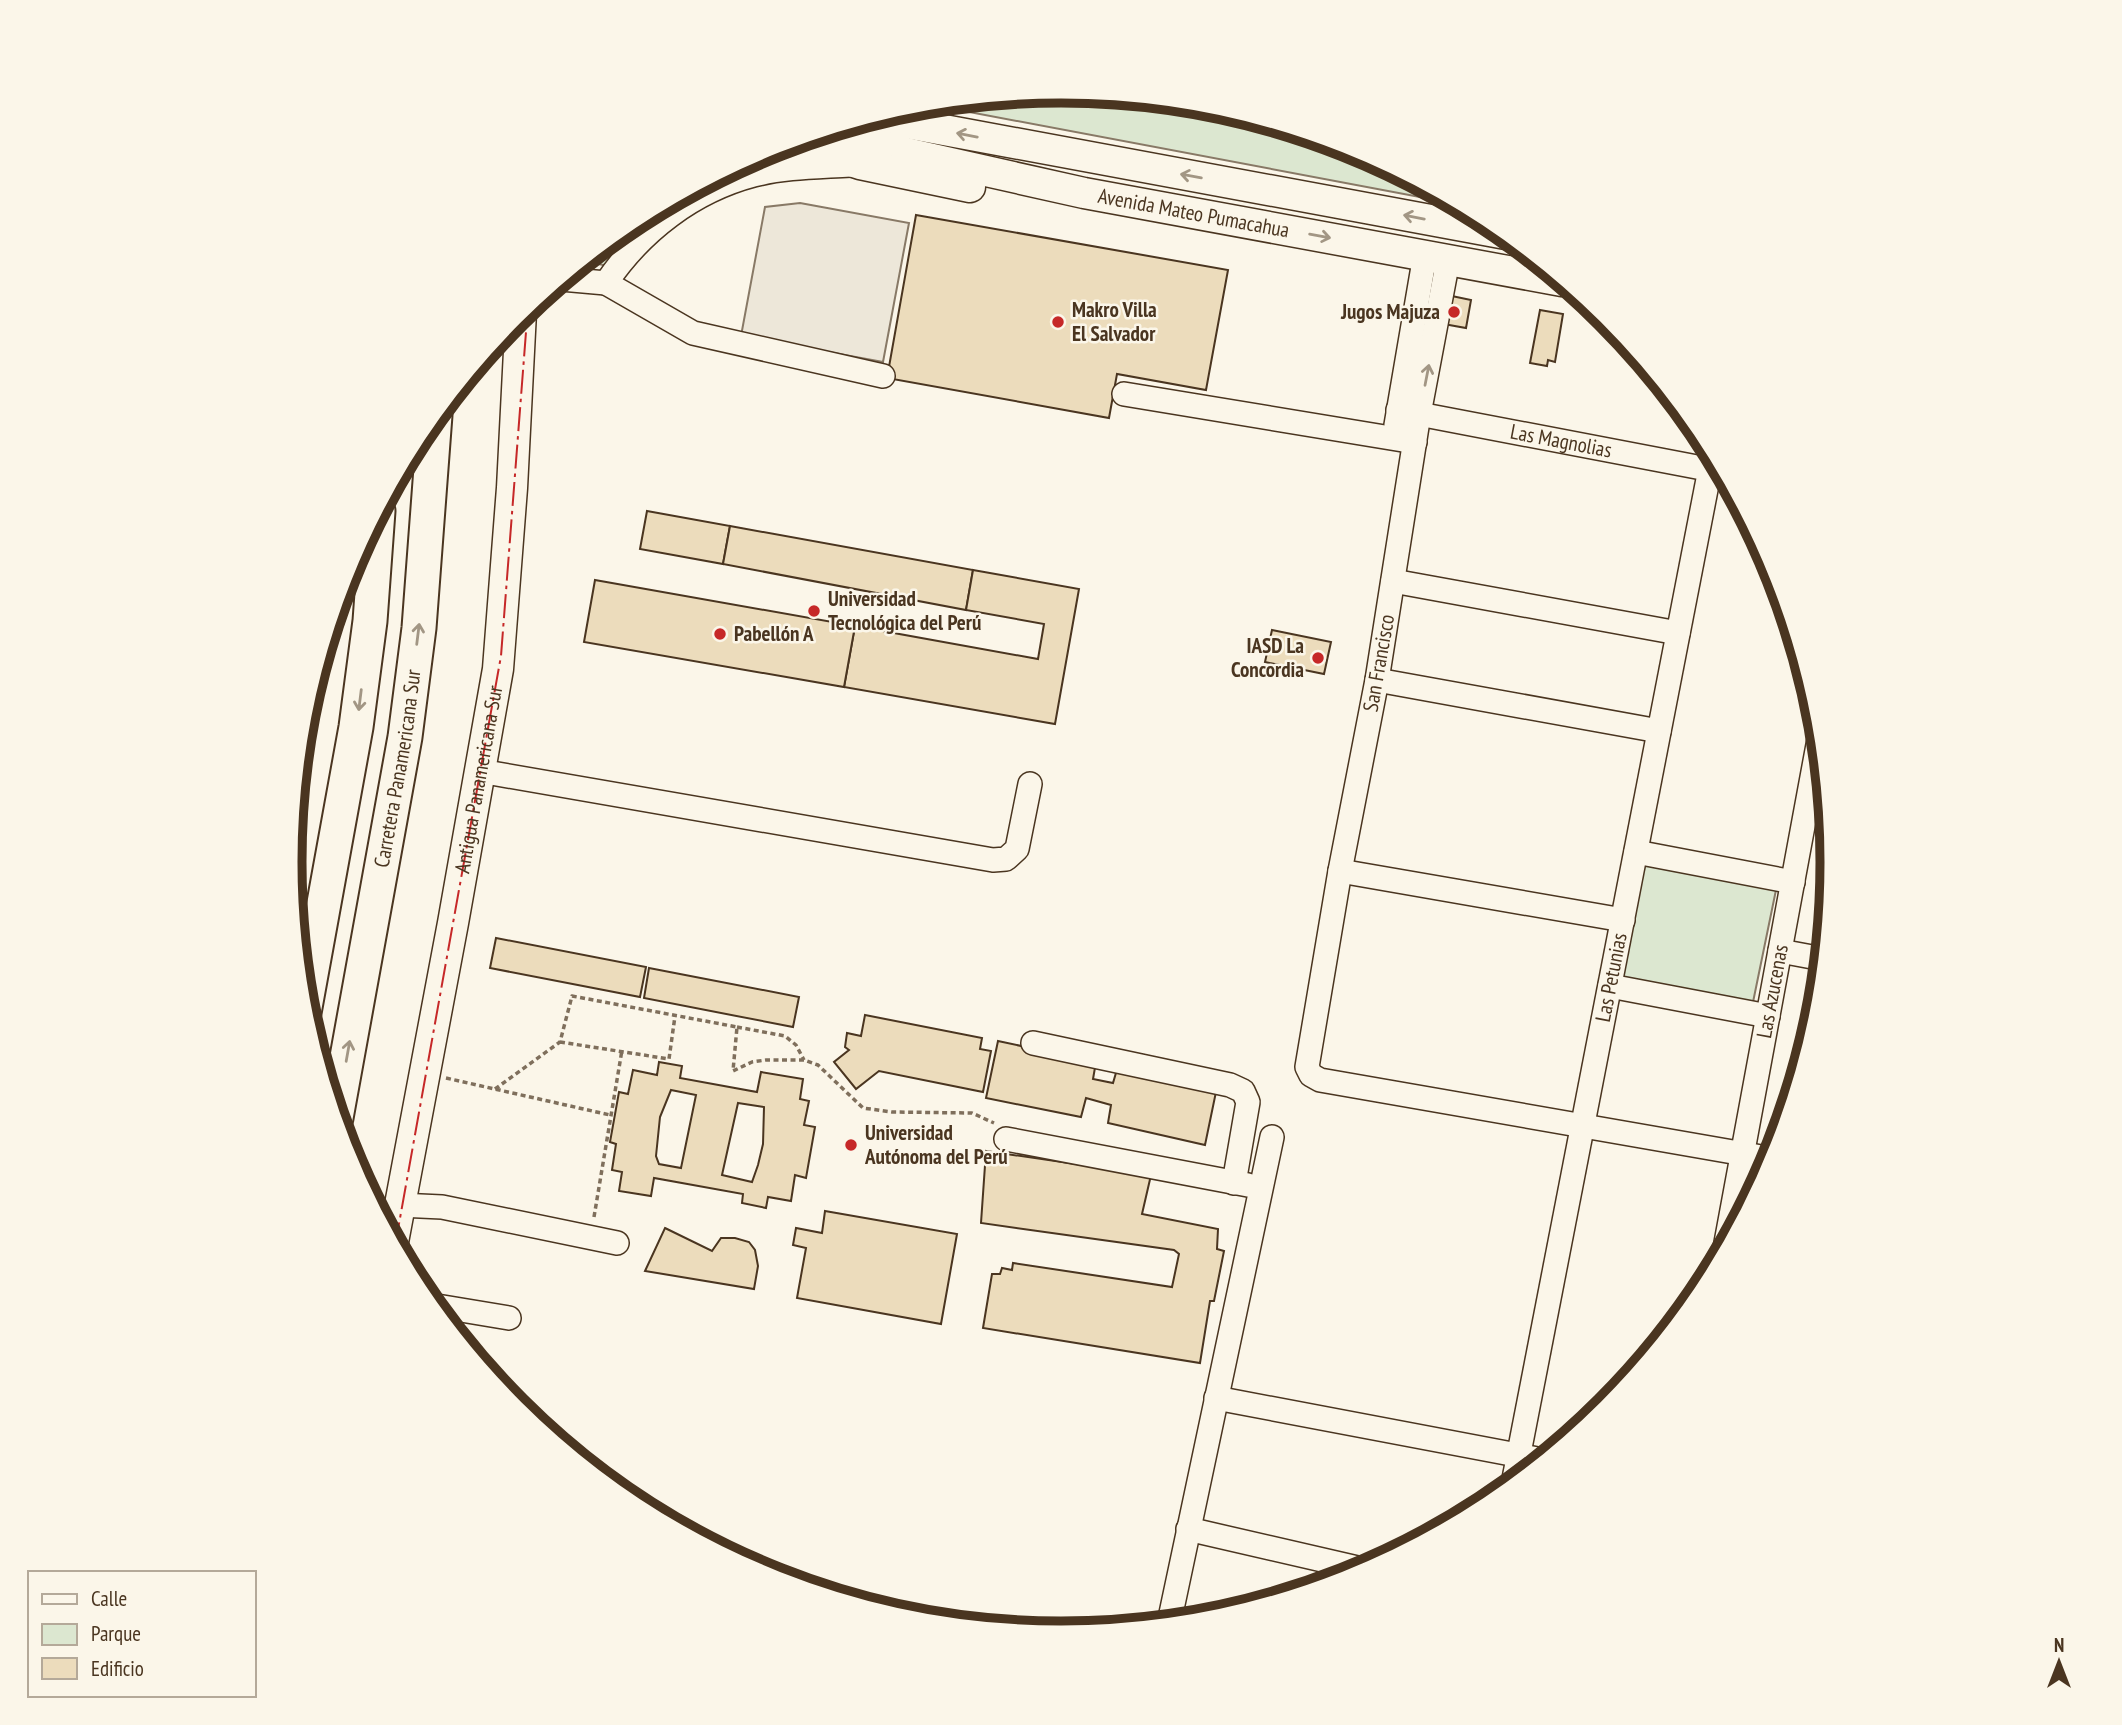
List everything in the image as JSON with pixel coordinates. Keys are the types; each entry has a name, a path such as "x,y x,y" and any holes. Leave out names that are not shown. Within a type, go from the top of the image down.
{"highway":[{"name":"Carretera Panamericana Sur","path":"340,1099 405,737 420,615 433,436"},
{"path":"310,977 356,727 370,621 377,533"}],"main road":[{"name":"Avenida Mateo Pumacahua","path":"898,121 1480,229"},
{"name":"Avenida Mateo Pumacahua","path":"844,135 911,154 1084,193 1545,278"},
{"path":"808,147 909,176 1210,232 1281,229"},
{"name":"Antigua Panamericana Sur","path":"395,1227 498,669 521,329"}],"street":[{"path":"606,283 638,244 663,221 686,204 720,186 755,175 860,164"},
{"name":"San Francisco","path":"1436,257 1404,440 1393,581 1307,1067 1311,1074 1320,1080 1583,1125"},
{"path":"574,280 606,283 693,333 883,376"},
{"path":"1124,394 1404,440"},
{"name":"Las Magnolias","path":"1409,412 1710,469"},
{"name":"Las Petunias","path":"1516,1470 1678,633 1715,476"},
{"path":"1393,581 1678,633"},
{"path":"1377,680 1659,731"},
{"name":"Las Azucenas","path":"1731,1218 1814,765"},
{"path":"480,771 993,860 1006,859 1017,849 1030,784"},
{"path":"1636,852 1793,881"},
{"path":"1340,872 1623,920"},
{"path":"1780,951 1814,957"},
{"path":"1610,986 1768,1016"},
{"path":"1033,1043 1230,1085 1243,1091 1248,1102 1234,1183"},
{"path":"1583,1125 1760,1157"},
{"path":"1171,1613 1272,1137"},
{"path":"1006,1139 1261,1188"},
{"path":"399,1205 442,1207 617,1243"},
{"path":"447,1309 509,1318"},
{"path":"1216,1398 1531,1458"},
{"path":"1188,1530 1347,1566"}],"path":[{"path":"495,1089 560,1042 572,996 785,1036 796,1045 804,1060"},
{"path":"560,1042 669,1059 675,1016"},
{"path":"737,1027 733,1071 759,1061 804,1060 818,1065 863,1108 892,1112 972,1113 992,1121 1006,1139"},
{"path":"591,1238 622,1050"},
{"path":"424,1074 610,1115"}],"green space":[{"path":"1061,103 1111,105 1209,118 1258,129 1352,161 1429,199 960,110"},
{"path":"730,180 614,263 595,263 639,231"},
{"path":"1645,859 1777,885 1752,1007 1621,982"}],"shaded area":[{"path":"800,203 909,223 883,362 741,336 765,207"}],"building":[{"name":"Makro Villa El Salvador","path":"916,215 1228,270 1206,390 1117,374 1109,418 887,378"},
{"name":"Jugos Majuza","path":"1447,295 1471,300 1466,328 1438,323"},
{"path":"1540,310 1563,314 1555,362 1548,360 1547,366 1530,363"},
{"path":"647,511 730,526 723,564 640,549"},
{"path":"730,526 973,570 966,610 723,564"},
{"path":"973,570 1079,589 1055,724 844,687 855,626 1038,659 1044,624 966,610"},
{"name":"Pabellón A","path":"595,580 855,626 844,687 584,642"},
{"path":"1272,630 1331,642 1324,674 1265,662"},
{"path":"496,938 646,967 640,997 490,968"},
{"path":"649,968 799,997 793,1027 644,998"},
{"path":"865,1015 982,1038 980,1049 991,1051 983,1092 879,1071 856,1089 834,1062 849,1050 845,1047 847,1033 861,1036"},
{"path":"998,1041 1096,1062 1093,1079 1113,1083 1118,1066 1217,1087 1205,1145 1108,1123 1111,1105 1086,1098 1081,1117 986,1098"},
{"path":"659,1062 682,1066 680,1078 757,1092 761,1072 803,1079 800,1099 809,1101 804,1125 815,1127 806,1178 795,1175 791,1201 768,1197 766,1208 742,1203 743,1194 654,1178 651,1196 619,1191 622,1172 612,1170 616,1144 610,1142 619,1092 628,1094 633,1070 657,1075","holes":["671,1090 696,1095 681,1168 659,1164 656,1156 660,1117","738,1103 764,1107 763,1144 752,1182 722,1175"]},
{"path":"986,1151 1151,1175 1142,1214 1218,1229 1217,1249 1224,1251 1214,1301 1210,1301 1200,1363 983,1328 992,1274 1000,1274 1002,1268 1012,1270 1013,1263 1172,1287 1179,1254 1174,1250 981,1223"},
{"path":"825,1211 957,1234 941,1324 797,1298 806,1248 793,1245 796,1228 822,1233"},
{"path":"665,1228 712,1251 721,1238 749,1242 755,1250 758,1266 754,1289 645,1271"}],"power":[{"path":"398,1232 501,656 527,323"}],"place":[{"name":"Jugos Majuza","path":"1454,312"},
{"name":"Makro Villa El Salvador","path":"1058,322"},
{"name":"Universidad Tecnológica del Perú","path":"814,611"},
{"name":"Pabellón A","path":"720,634"},
{"name":"IASD La Concordia","path":"1318,658"},
{"name":"Universidad Autónoma del Perú","path":"851,1145"}]}
